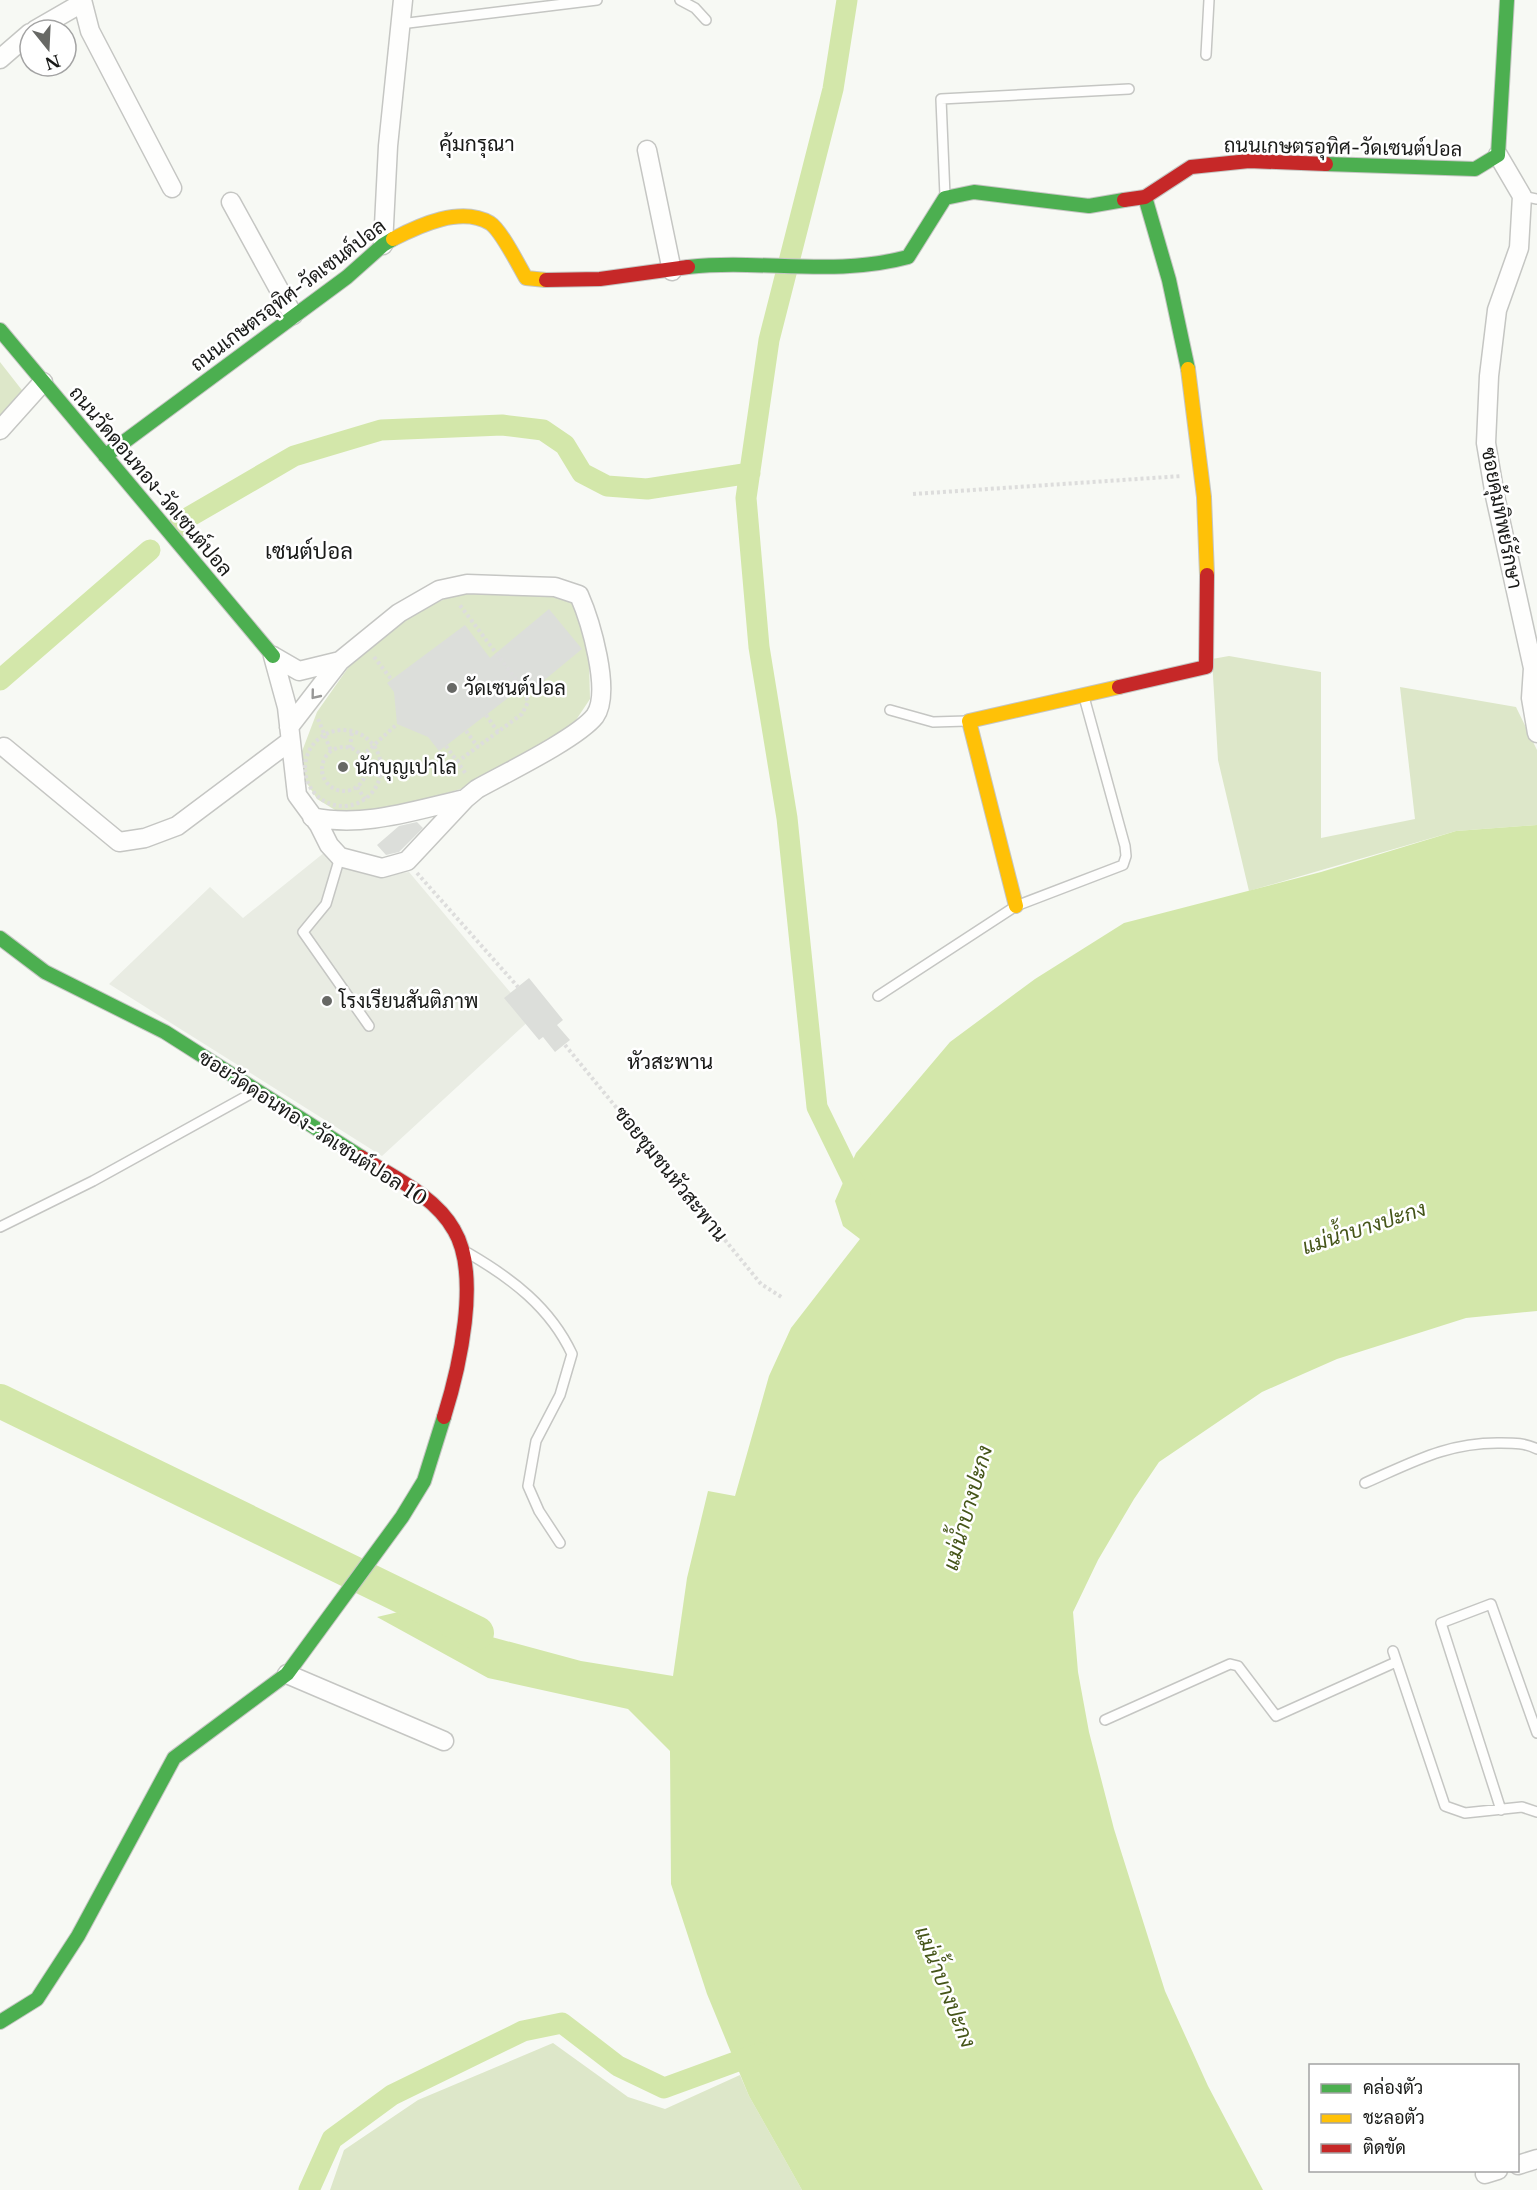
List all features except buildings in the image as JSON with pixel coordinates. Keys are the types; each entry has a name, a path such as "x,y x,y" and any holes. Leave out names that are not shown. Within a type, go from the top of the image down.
{"street":[{"path":"383,245 388,146 404,0"},
{"path":"1498,155 1507,0"},
{"path":"55,18 82,2 90,31 172,188"},
{"path":"0,59 18,43"},
{"path":"647,150 672,271"},
{"name":"ถนนเกษตรอุทิศ-วัดเซนต์ปอล","path":"105,456 347,277 383,245 414,228 464,215 492,224 526,278 555,283 721,265 824,270 879,267 908,257 945,198 974,192 1089,206 1145,197 1191,167 1249,161 1475,170 1498,155"},
{"name":"ซอยคุ้มทิพย์รักษา","path":"1498,155 1529,198 1519,248 1497,310 1489,376 1486,443 1495,496 1533,668 1531,698 1537,733"},
{"path":"1016,906 969,721 1083,693 1206,667 1206,538 1197,434 1178,323 1145,197"},
{"path":"231,202 293,315"},
{"name":"ถนนวัดดอนทอง-วัดเซนต์ปอล","path":"0,330 273,656"},
{"path":"0,430 43,382"},
{"path":"4,747 119,842 145,838 177,826 289,735 340,661 399,613 439,590 467,584 555,586 579,595 587,612 597,654 601,692 596,715 578,731 471,794 372,821 337,822 312,817"},
{"path":"273,656 299,671 314,670 340,661"},
{"path":"273,656 287,707 297,795 329,845 340,857 382,868 407,861 471,794"},
{"name":"ซอยวัดดอนทอง-วัดเซนต์ปอล 10","path":"0,938 45,972 165,1032 418,1193 439,1211 454,1229 463,1250 467,1307 449,1402 424,1481 402,1517 287,1674 174,1758 78,1936 37,1999 0,2022"},
{"path":"287,1674 444,1740"},
{"path":"1519,2165 1537,2159"}],"lane":[{"path":"400,24 597,0"},
{"path":"680,0 695,8 706,20"},
{"path":"1206,55 1209,0"},
{"path":"945,198 941,99 1129,89"},
{"path":"878,996 1016,906 1123,865 1126,856 1083,693"},
{"path":"890,710 933,722 969,721"},
{"path":"340,857 326,904 303,932 369,1026"},
{"path":"0,1227 93,1181 256,1090"},
{"path":"463,1250 500,1271 523,1290 563,1334 572,1353 560,1395 536,1441 528,1486 539,1510 560,1543"},
{"path":"1365,1483 1437,1451 1472,1442 1527,1443 1537,1449"},
{"path":"1501,1810 1441,1623 1491,1604 1537,1733"},
{"path":"1393,1651 1445,1806 1465,1813 1522,1807 1537,1812"},
{"path":"1105,1720 1230,1664 1238,1666 1271,1713 1276,1716 1396,1662"}],"path":[{"path":"913,494 1201,475"},
{"path":"447,589 524,690 528,702 522,714 457,762"},
{"path":"362,643 392,680"},
{"path":"310,702 331,751"},
{"path":"486,715 498,732"},
{"path":"362,756 397,724"},
{"path":"466,730 478,747"},
{"path":"336,731 352,731 360,734 374,746 381,763 381,773 376,787 369,796 358,803 341,805 321,799 312,790 305,766 314,743 324,735 336,731"},
{"path":"350,748 352,731"},
{"path":"446,746 457,762 471,794"},
{"path":"350,748 362,756 366,772 357,787 343,791 328,785 324,779 322,764 331,751 350,748"},
{"path":"366,772 381,773"},
{"path":"341,805 343,791"},
{"path":"407,861 518,987"},
{"name":"ซอยชุมชนหัวสะพาน","path":"565,1045 761,1284 783,1298"}],"shaded area":[{"path":"0,362 25,394 0,420"},
{"path":"465,590 554,592 570,598 582,622 589,661 590,699 574,723 474,785 378,813 340,813 317,799 303,777 301,754 317,712 350,665 402,618"},
{"path":"1229,656 1321,672 1321,838 1415,819 1400,687 1516,707 1537,750 1537,825 1456,831 1249,891 1218,760 1212,659"},
{"name":"โรงเรียนสันติภาพ","path":"325,852 350,870 375,877 409,872 532,1018 382,1156 109,984 210,887 243,918"},
{"path":"553,2043 628,2097 665,2109 740,2075 749,2096 802,2190 330,2190 344,2150 418,2100"}],"water":[{"name":"แม่น้ำบางปะกง","path":"1537,825 1537,1311 1466,1318 1337,1359 1262,1392 1159,1462 1098,1560 1073,1612 1078,1672 1089,1732 1114,1829 1165,1991 1208,2086 1263,2190 802,2190 749,2096 707,1994 671,1884 670,1751 628,1709 488,1678 377,1617 424,1606 477,1633 581,1661 673,1676 687,1578 708,1491 735,1496 769,1376 791,1328 860,1239 843,1226 835,1201 856,1153 950,1042 1035,979 1124,923 1321,872 1456,831"}],"waterway":[{"path":"847,0 833,89 769,340 746,498 759,647 787,818 817,1107 860,1195"},
{"path":"175,529 189,517 294,456 381,430 502,425 543,430 565,445 582,473 607,486 647,489 750,473"},
{"path":"0,680 150,550"},
{"path":"0,1401 477,1633"},
{"path":"309,2190 332,2139 392,2095 523,2031 562,2023 618,2066 664,2088 760,2053"}],"traffic: fast":[{"path":"1326,164 1475,169 1498,155 1507,0"},
{"path":"688,267 716,265 853,266 908,257 945,198 974,192 1089,206 1124,200"},
{"path":"1145,197 1169,280 1188,369"},
{"path":"105,456 347,277 393,239"},
{"path":"0,330 273,656"},
{"path":"0,938 45,972 165,1032 361,1157"},
{"path":"0,2022 37,1999 78,1936 174,1758 287,1674 402,1517 424,1481 444,1417"}],"traffic: slow":[{"path":"393,239 441,219 466,216 479,218 490,223 499,233 526,278 546,280"},
{"path":"1188,369 1204,497 1207,575"},
{"path":"1016,906 969,721 1119,687"}],"traffic: jam":[{"path":"1124,200 1145,197 1191,167 1249,161 1326,164"},
{"path":"546,280 600,279 688,267"},
{"path":"1119,687 1206,667 1207,575"},
{"path":"361,1157 412,1188 436,1207 454,1230 462,1249 466,1271 465,1322 456,1374 444,1417"}],"place":[{"name":"วัดเซนต์ปอล","path":"452,688"},
{"name":"นักบุญเปาโล","path":"343,767"},
{"name":"โรงเรียนสันติภาพ","path":"327,1001"}],"district":[{"name":"คุ้มกรุณา","path":"477,144"},
{"name":"เซนต์ปอล","path":"309,551"},
{"name":"หัวสะพาน","path":"670,1062"}]}
